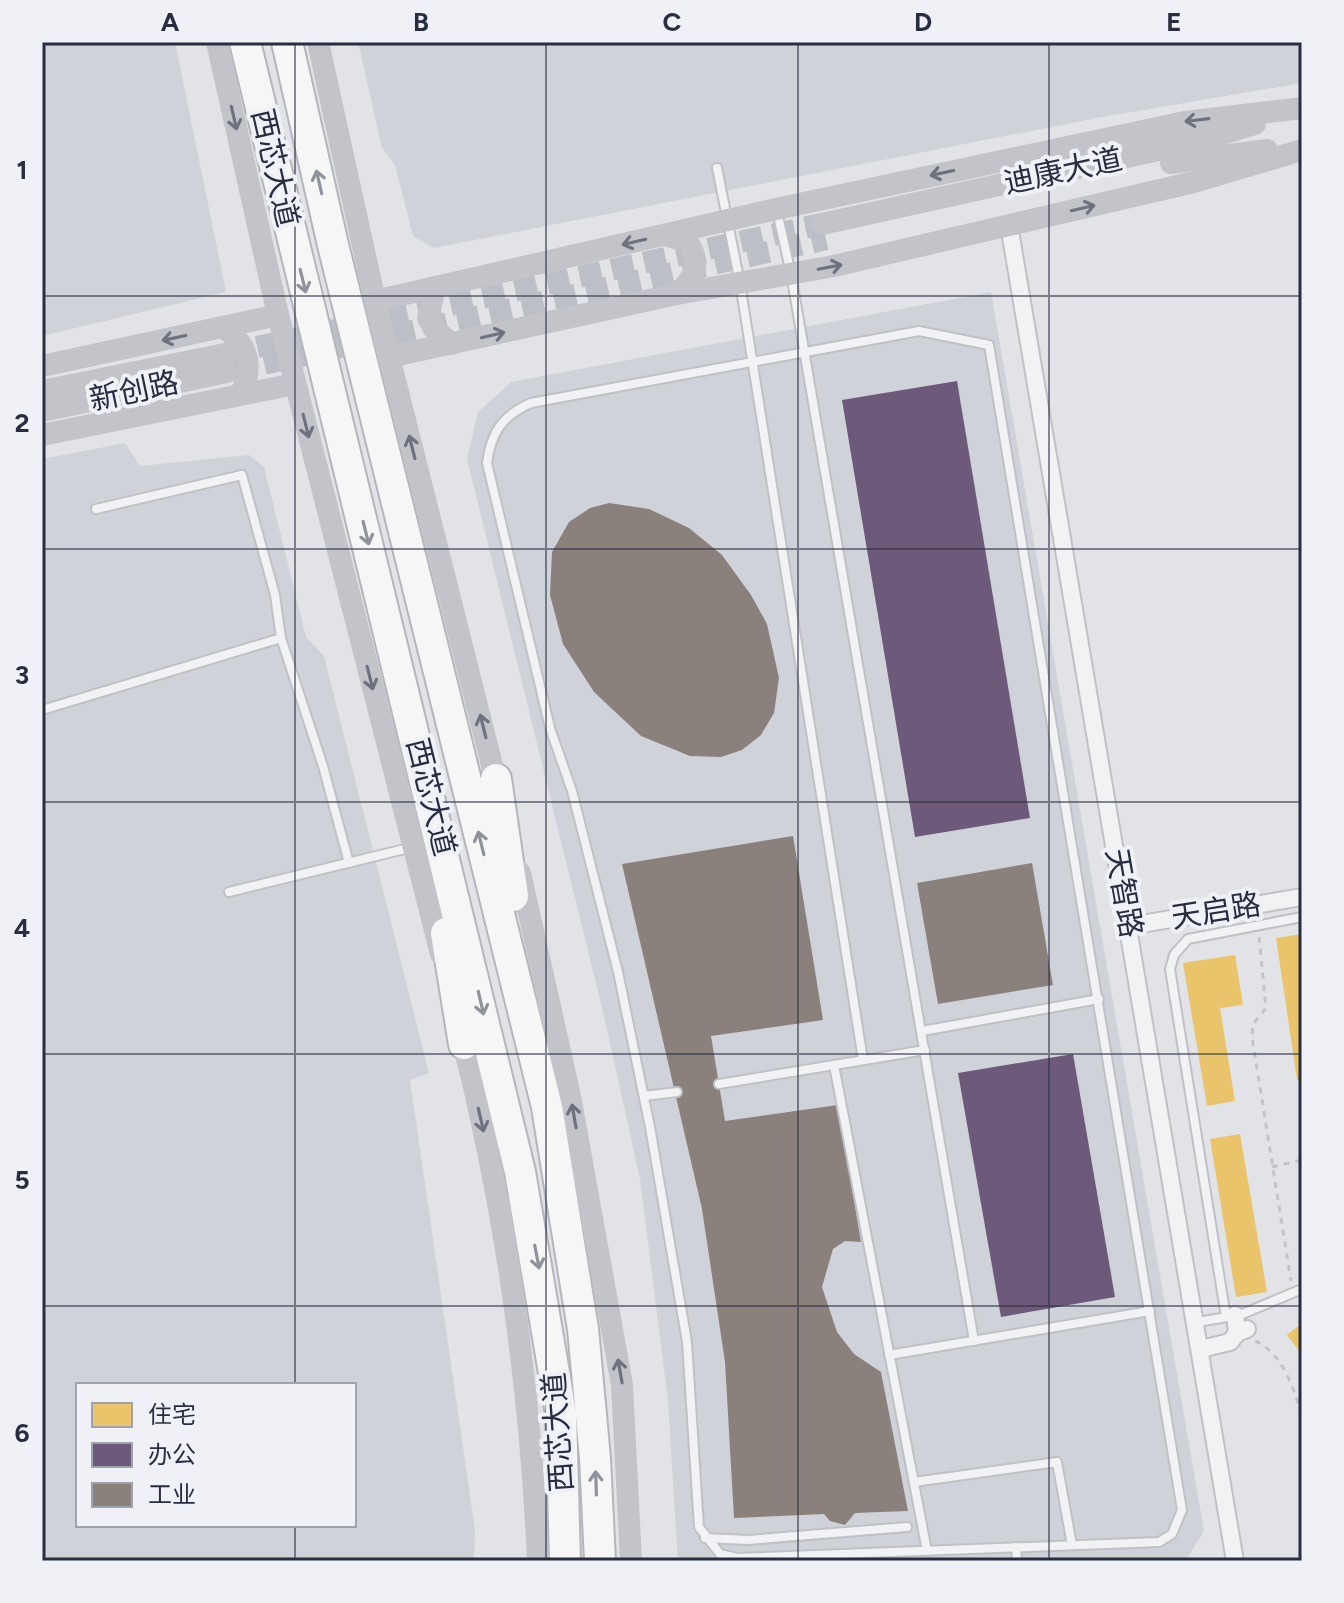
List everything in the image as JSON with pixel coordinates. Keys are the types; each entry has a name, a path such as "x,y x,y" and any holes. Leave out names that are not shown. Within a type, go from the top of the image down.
{"highway":[{"name":"西芯大道","path":"245,42 488,1033 539,1268 561,1414 565,1561"},
{"name":"西芯大道","path":"287,42 333,245 547,1107 583,1329 595,1458 600,1561"},
{"path":"408,702 464,1044"},
{"path":"496,779 509,876 532,984 547,1107"}],"main road":[{"name":"西芯大道","path":"217,42 278,315 464,1044 494,1173 515,1299 535,1490 538,1561"},
{"path":"318,42 375,301 496,779 570,1096 622,1385 631,1561"},
{"path":"375,301 776,209 1185,122 1302,108"},
{"name":"迪康大道","path":"1302,108 1199,141 824,231 1193,158 1302,148"},
{"path":"389,357 677,294 791,274 1009,225 1194,182 1302,148"},
{"path":"665,235 688,242 697,260 695,273 677,294"},
{"path":"435,287 428,318 434,329 452,344"},
{"path":"42,366 278,315"},
{"path":"224,328 239,339 245,352 249,378 240,395"},
{"name":"新创路","path":"42,391 226,363 42,411"},
{"path":"42,435 295,384"}],"street":[{"name":"天智路","path":"1009,225 1235,1561"},
{"name":"天启路","path":"1129,926 1302,897"},
{"path":"1201,1349 1230,1342 1240,1333 1230,1316"}],"lane":[{"path":"717,168 740,283 863,1060"},
{"path":"776,209 805,352 974,1341"},
{"path":"919,331 989,345 1182,1510 1179,1524 1159,1542 737,1558 720,1554 704,1538 699,1527 687,1342 644,1096 611,943 572,791 550,728 487,463 489,444 500,422 531,403 805,352 919,331"},
{"path":"96,509 242,475 275,595 281,638 323,766 349,863"},
{"path":"42,710 281,638"},
{"path":"229,892 414,847"},
{"path":"1230,1316 1170,969 1174,955 1188,939 1302,917"},
{"path":"922,1031 1099,999"},
{"path":"719,1084 925,1050"},
{"path":"834,1065 927,1551"},
{"path":"644,1096 677,1092"},
{"path":"1197,1322 1230,1316 1297,1291"},
{"path":"889,1355 1150,1311"},
{"path":"914,1482 1057,1462 1072,1545"},
{"path":"704,1538 748,1540 907,1527"},
{"path":"1016,1547 1017,1561"}],"path":[{"path":"1258,926 1266,1008 1253,1024 1252,1037 1272,1167 1297,1291"},
{"path":"1272,1167 1302,1160"},
{"path":"1240,1333 1266,1346 1298,1399 1302,1420"}],"shaded area":[{"path":"42,42 175,42 226,292 42,336"},
{"path":"358,42 1302,42 1302,83 1097,118 434,248 413,236 395,165 382,148"},
{"path":"991,292 1204,1531 1187,1558 1125,1561 678,1561 668,1401 640,1179 604,1016 467,459 478,412 511,382"},
{"path":"125,443 140,466 249,455 264,467 306,637 324,656 429,1073 410,1080 475,1530 474,1561 42,1561 42,459"}],"building: 住宅":[{"path":"1302,934 1302,1085 1297,1079 1276,938"},
{"path":"1235,955 1243,1005 1220,1008 1235,1101 1207,1106 1183,963"},
{"path":"1240,1134 1267,1292 1236,1297 1210,1139"},
{"path":"1302,1323 1302,1355 1287,1335"}],"building: 办公":[{"path":"957,381 1030,818 915,837 842,400"},
{"path":"1073,1054 1115,1297 1001,1317 958,1073"}],"building: 工业":[{"path":"609,503 649,509 689,528 722,555 751,595 767,624 779,678 774,713 761,735 742,750 721,757 690,756 641,736 594,692 563,644 550,595 552,552 569,522 590,508"},
{"path":"793,836 823,1020 711,1036 725,1121 838,1105 861,1242 845,1241 833,1249 822,1287 837,1332 854,1354 881,1372 908,1511 855,1513 845,1525 830,1521 824,1514 734,1518 725,1362 702,1209 622,864"},
{"path":"1032,863 1053,985 938,1004 917,883"}],"tunnel":[{"path":"225,354 822,224"},
{"path":"232,371 826,239"}]}
